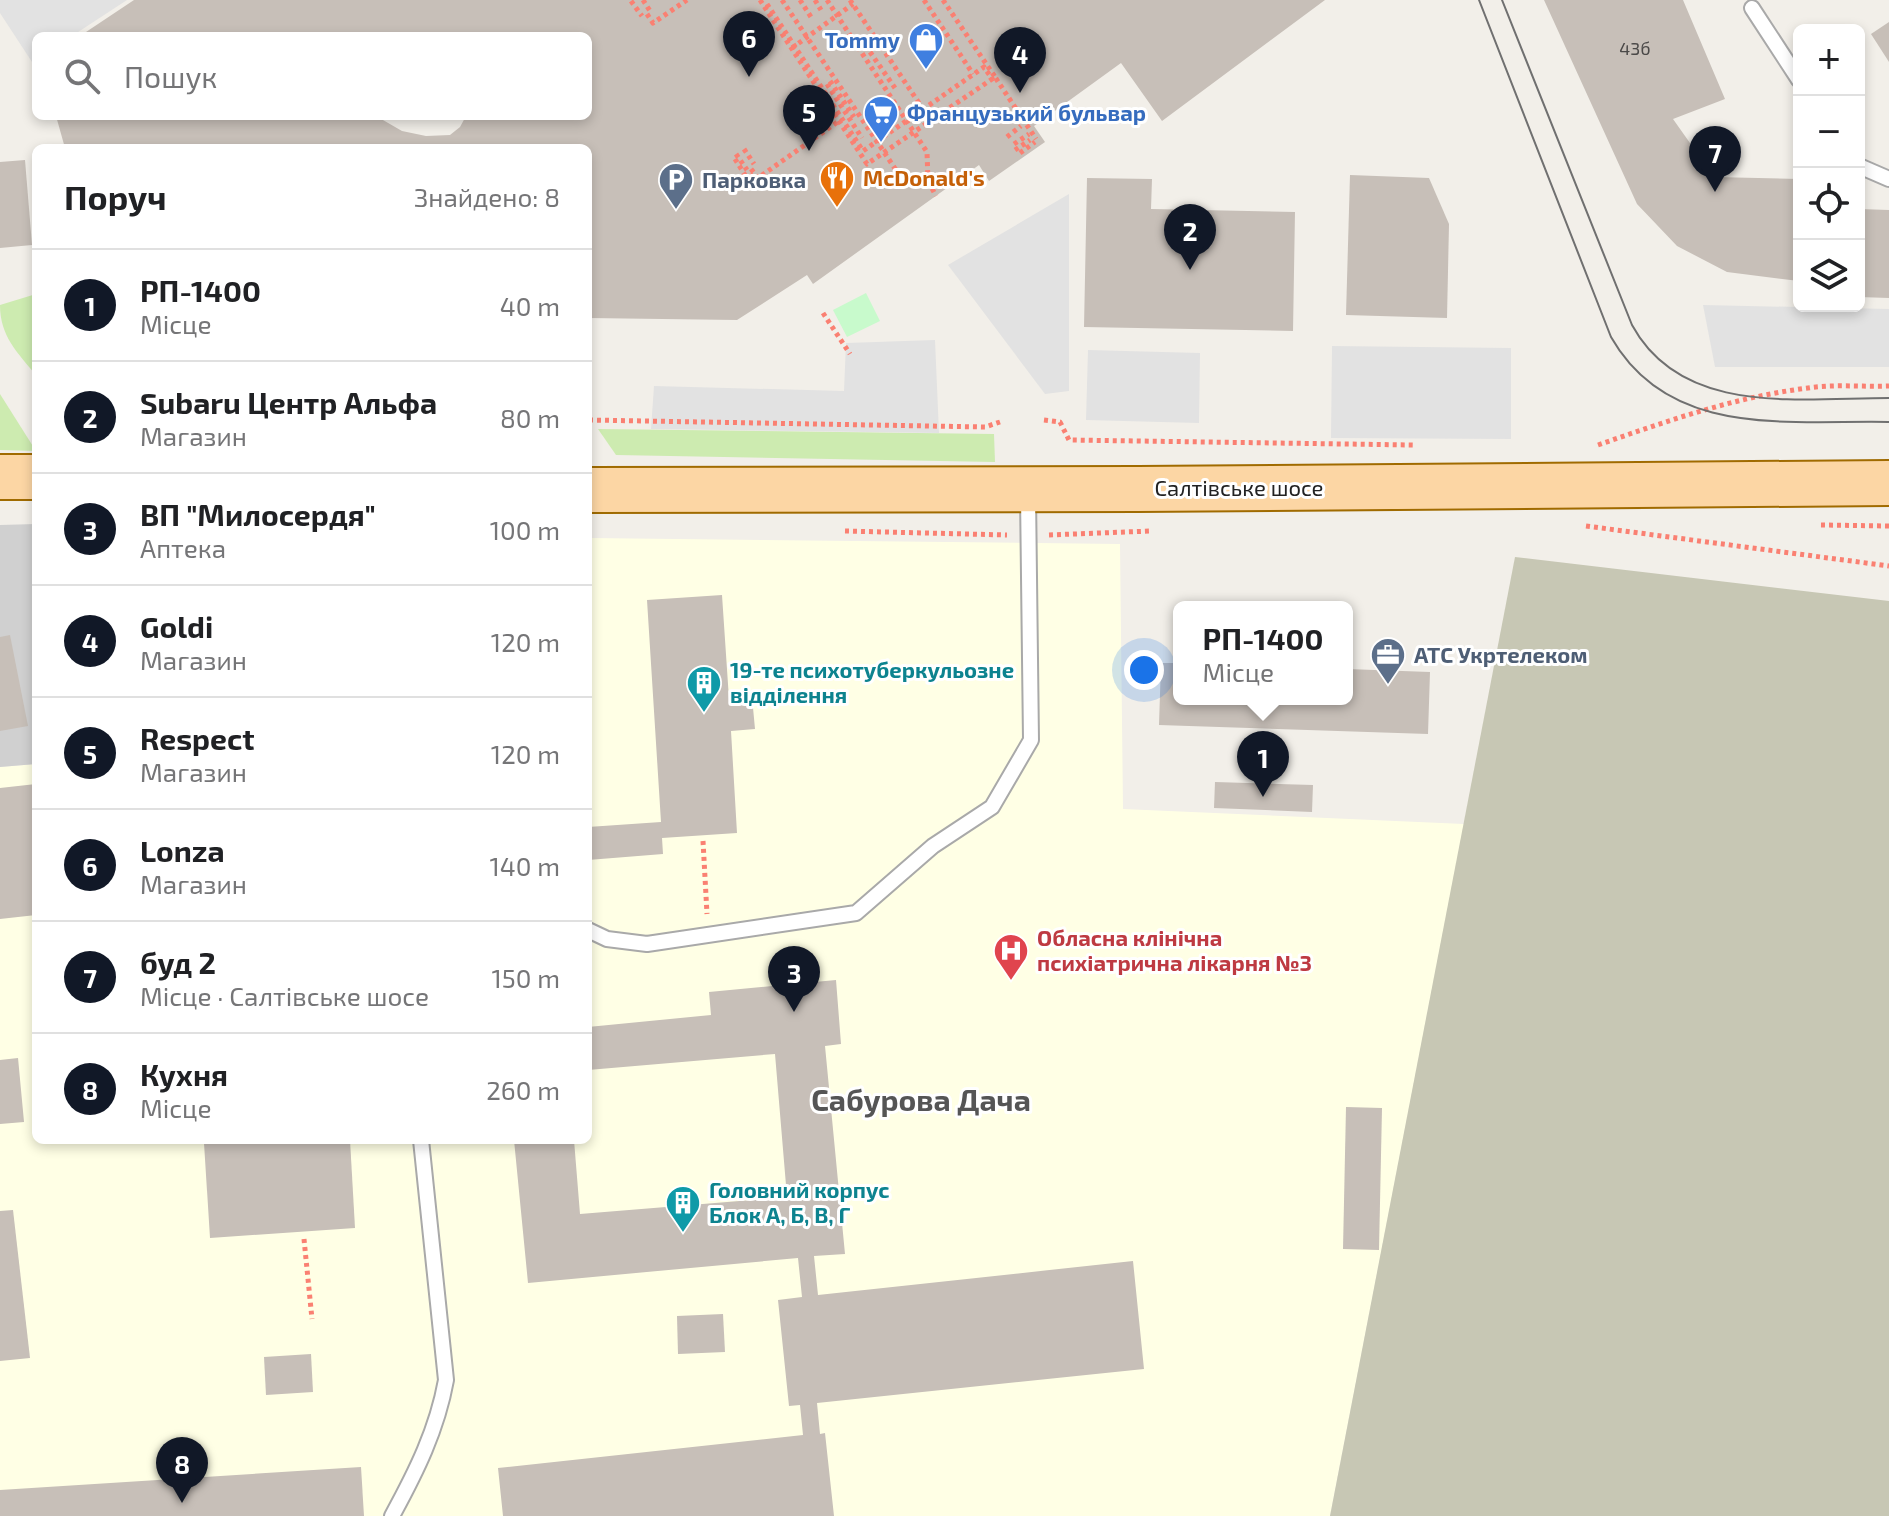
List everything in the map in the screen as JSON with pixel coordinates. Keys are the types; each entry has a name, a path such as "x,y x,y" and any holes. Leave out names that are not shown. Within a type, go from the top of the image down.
{"main road":[{"path":"0,477 32,477"},
{"name":"Салтівське шосе","path":"592,490 1889,483"}],"lane":[{"path":"1755,3 1793,70"},
{"path":"1864,168 1889,179"},
{"path":"592,932 607,939 647,944 856,913 933,846 992,807 1031,740 1028,490"},
{"path":"392,1516 422,1461 441,1408 446,1380 421,1144"}],"path":[{"path":"633,0 646,11 653,23 686,0"},
{"path":"644,0 646,11"},
{"path":"762,0 791,49 863,151 984,67 1031,138"},
{"path":"762,0 867,164 995,77"},
{"path":"782,0 898,173 928,181"},
{"path":"800,0 811,17"},
{"path":"815,0 821,10"},
{"path":"827,0 927,152 928,181 936,196"},
{"path":"924,0 973,74"},
{"path":"943,0 995,77 1031,138"},
{"path":"791,49 852,1"},
{"path":"852,1 925,108"},
{"path":"852,1 931,121"},
{"path":"895,88 869,54 903,110"},
{"path":"854,117 828,82 862,138"},
{"path":"739,154 756,183 841,122"},
{"path":"1007,137 1021,126"},
{"path":"1015,149 1031,138"},
{"path":"739,154 749,169"},
{"path":"739,154 749,169"},
{"path":"823,313 850,354"},
{"path":"1586,449 1700,410 1750,397 1811,387 1889,386"},
{"path":"592,420 985,427 1000,422"},
{"path":"1044,420 1060,422 1069,440 1413,445"},
{"path":"1585,526 1889,566"},
{"path":"703,841 708,935"},
{"path":"304,1239 312,1319"}],"shaded area":[{"path":"0,0 127,0 78,32 32,32 32,62 0,13"},
{"path":"1069,194 1069,391 1045,394 948,265"},
{"path":"1703,305 1793,307 1793,312 1889,309 1889,367 1715,367"},
{"path":"935,340 939,433 651,429 654,386 844,391 846,343"},
{"path":"1332,346 1511,348 1511,439 1331,438"},
{"path":"1088,350 1200,353 1199,423 1086,420"},
{"path":"32,524 32,764 0,767 0,525"},
{"name":"Обласна клінічна психіатрична лікарня №3","path":"592,538 1120,544 1123,809 1464,824 1330,1516 0,1516 0,767 32,764 32,1144 592,1144"},
{"path":"1515,557 1889,601 1889,1516 1330,1516"}],"green space":[{"path":"866,293 880,321 847,337 833,310"},
{"path":"32,295 32,370 6,335 0,305"},
{"path":"0,394 32,445 32,451 0,450"},
{"path":"598,429 994,434 995,462 616,455"}],"building":[{"path":"134,0 1325,0 1162,121 1121,63 1034,126 1045,142 989,181 979,165 813,284 807,275 737,320 592,318 592,144 64,144 57,120 383,120 402,131 426,136 450,135 464,120 592,120 592,32 86,32"},
{"path":"1544,0 1683,0 1725,99 1673,119 1714,177 1793,179 1793,280 1727,272 1677,246 1637,204"},
{"path":"1889,22 1889,62 1871,34"},
{"path":"25,160 32,245 0,248 0,162"},
{"path":"1350,175 1429,178 1449,224 1447,318 1346,315"},
{"path":"1087,178 1152,179 1151,209 1295,212 1293,331 1084,327"},
{"path":"1865,209 1889,210 1889,298 1865,297"},
{"name":"19-те психотуберкульозне відділення","path":"722,595 729,699 752,697 755,729 731,731 737,833 662,838 663,854 592,860 592,827 661,822 647,600"},
{"path":"10,635 28,726 0,731 0,637"},
{"name":"АТС Укртелеком","path":"1161,663 1173,663 1173,705 1353,705 1353,669 1430,672 1428,734 1159,725"},
{"path":"1215,782 1313,785 1312,812 1214,808"},
{"path":"32,784 32,915 0,919 0,788"},
{"name":"Головний корпус Блок А, Б, В, Г","path":"836,980 841,1044 825,1046 845,1254 814,1256 818,1295 1133,1261 1144,1369 817,1403 820,1434 825,1433 834,1516 503,1516 498,1468 803,1435 800,1405 789,1406 778,1300 802,1297 798,1258 528,1283 514,1144 574,1144 580,1214 787,1197 775,1054 592,1070 592,1027 711,1015 709,992"},
{"path":"18,1058 24,1122 0,1124 0,1060"},
{"path":"1346,1107 1382,1108 1379,1250 1343,1249"},
{"path":"204,1144 350,1144 355,1228 210,1238"},
{"path":"13,1210 30,1358 0,1361 0,1211"},
{"path":"723,1314 725,1352 678,1354 677,1316"},
{"path":"311,1354 313,1392 266,1395 264,1357"},
{"path":"361,1467 364,1516 0,1516 0,1490"}],"tram line":[{"path":"1479,0 1611,337 1635,370 1665,393 1698,408 1734,417 1772,421 1889,422"},
{"path":"1502,0 1632,325 1654,355 1681,375 1712,389 1746,396 1818,400 1889,398"}],"place":[{"name":"Tommy","path":"926,71"},
{"name":"Lonza","path":"749,77"},
{"name":"Goldi","path":"1020,93"},
{"name":"Французький бульвар","path":"881,144"},
{"name":"Respect","path":"809,151"},
{"name":"буд 2","path":"1715,192"},
{"name":"McDonald's","path":"837,209"},
{"name":"Парковка","path":"676,211"},
{"name":"Subaru Центр Альфа","path":"1190,270"},
{"name":"АТС Укртелеком","path":"1388,686"},
{"name":"19-те психотуберкульозне відділення","path":"704,714"},
{"name":"РП-1400","path":"1263,797"},
{"name":"Обласна клінічна психіатрична лікарня №3","path":"1011,982"},
{"name":"ВП \"Милосердя\"","path":"794,1012"},
{"name":"Головний корпус Блок А, Б, В, Г","path":"683,1234"},
{"name":"Кухня","path":"182,1503"}],"district":[{"name":"Сабурова Дача","path":"921,1101"}]}
